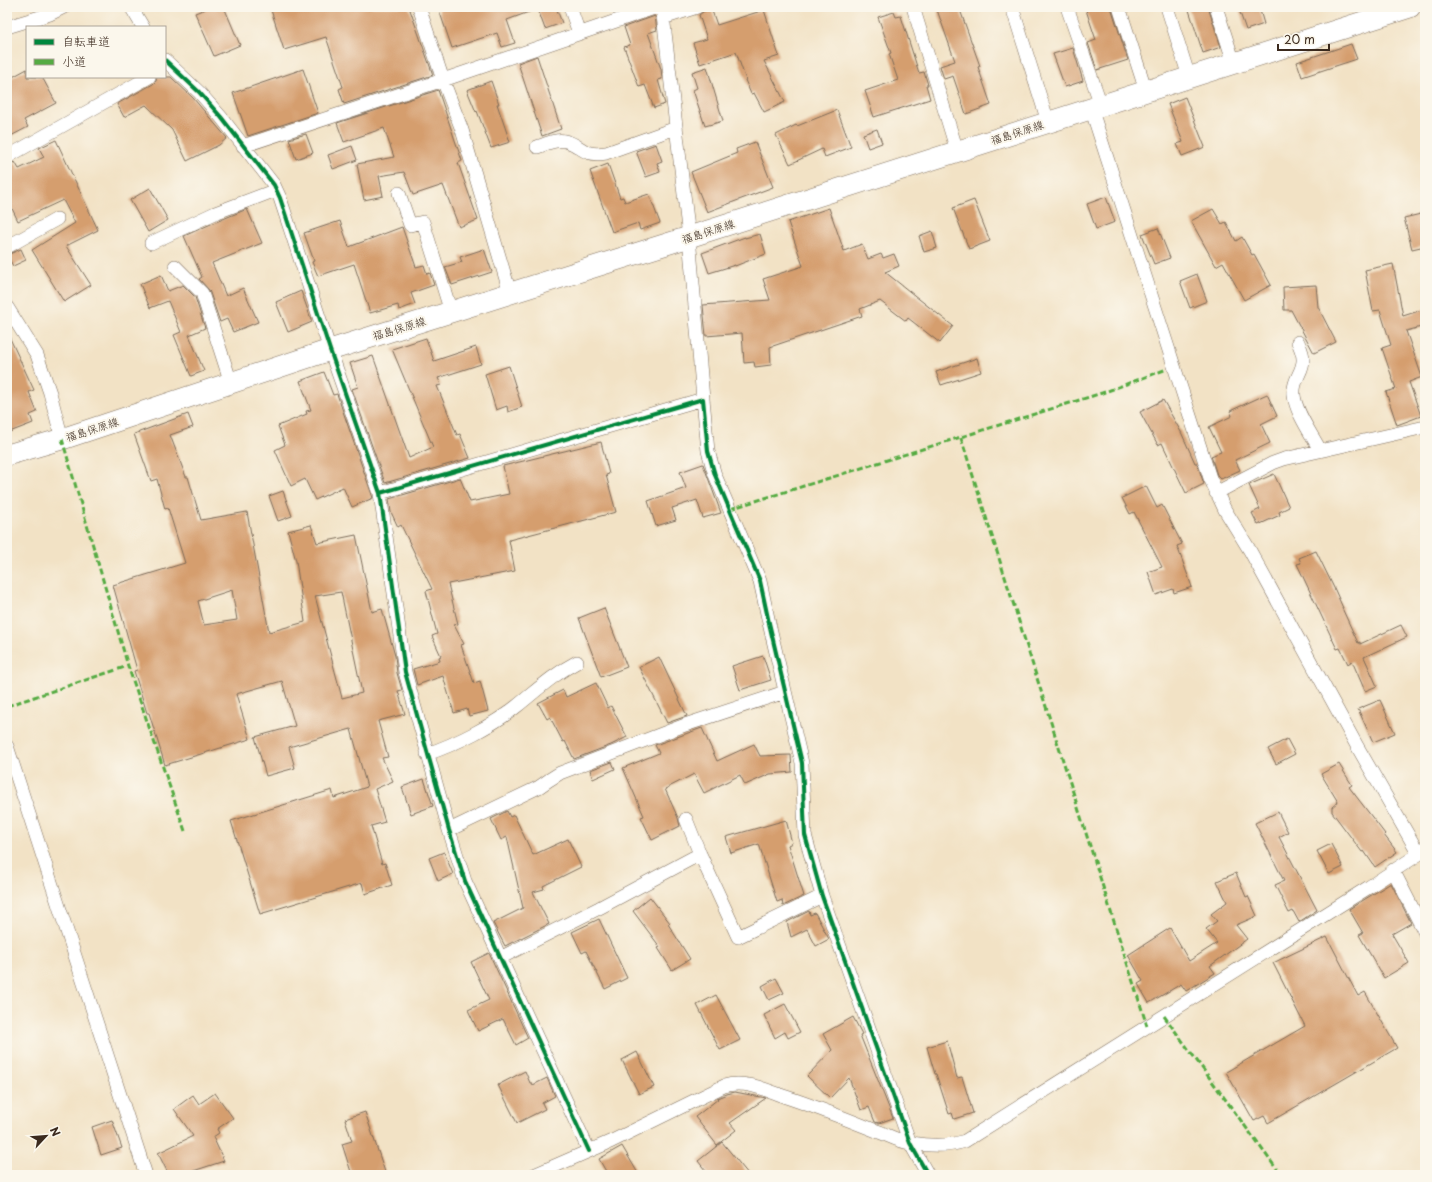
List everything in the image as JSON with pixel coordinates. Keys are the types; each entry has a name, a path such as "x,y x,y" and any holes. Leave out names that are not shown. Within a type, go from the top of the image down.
{"main road":[{"name":"福島保原線","path":"7,455 62,439 330,350 1410,7"}],"street":[{"path":"7,27 50,14 64,7"},
{"path":"131,7 142,26"},
{"path":"419,7 443,80 462,130 510,293"},
{"path":"570,7 579,33"},
{"path":"243,146 579,33 660,11 697,7"},
{"path":"913,7 958,151"},
{"path":"1012,7 1048,122"},
{"path":"534,1175 561,1169 589,1151 724,1086 738,1084 747,1084 779,1094 910,1143 946,1145 965,1141 1422,851 1357,746 1249,549 1216,493 1210,478 1096,107 1067,7"},
{"path":"1120,7 1146,91"},
{"path":"1167,7 1189,78"},
{"path":"1216,7 1234,63"},
{"path":"660,11 676,128 688,237 708,451 715,475 760,581 802,763 805,835 822,896 910,1143 928,1175"},
{"path":"166,61 199,92 221,117 276,190 280,198 330,350 380,493 405,672 449,830 465,881 589,1151"},
{"path":"7,157 147,78"},
{"path":"537,146 564,141 589,154 606,153 676,128"},
{"path":"151,243 215,214 276,190"},
{"path":"399,193 410,225 423,222 450,312"},
{"path":"7,247 57,219"},
{"path":"175,266 202,293 231,383"},
{"path":"7,307 37,355 50,393 62,439"},
{"path":"1298,342 1304,361 1294,387 1295,404 1320,450"},
{"path":"380,493 703,399"},
{"path":"1216,493 1273,463 1320,450 1425,427"},
{"path":"428,754 446,748 499,718 516,707 553,677 577,662"},
{"path":"449,830 539,787 560,774 685,725 785,692"},
{"path":"7,746 146,1175"},
{"path":"686,820 738,937 822,896"},
{"path":"500,958 700,854"},
{"path":"1394,870 1425,933"}],"building":[{"path":"210,7 224,7 240,45 214,56 195,13"},
{"path":"270,7 409,7 433,75 344,104 339,89 343,87 326,37 284,50"},
{"path":"438,7 537,7 537,9 507,20 515,43 502,47 497,33 452,48"},
{"path":"537,7 556,7 562,23 545,29"},
{"path":"936,7 959,7 980,66 978,67 991,105 966,114 953,76 944,79 940,66 955,61"},
{"path":"1085,7 1111,7 1128,60 1097,70 1088,43 1096,40"},
{"path":"1188,7 1208,7 1221,47 1203,53"},
{"path":"1238,7 1259,7 1264,24 1246,30"},
{"path":"711,8 717,25 764,10 779,56 764,61 785,102 764,112 754,93 751,94 736,52 700,64 693,43 707,39 699,15"},
{"path":"894,12 896,17 901,16 919,73 924,72 930,99 874,117 865,91 898,80 889,54 891,53 878,17"},
{"path":"655,16 657,30 648,33 661,69 662,79 658,80 665,104 654,108 645,85 639,87 624,47 630,45 624,27"},
{"path":"1351,44 1357,59 1302,77 1297,62"},
{"path":"1073,48 1083,81 1065,87 1053,54"},
{"path":"537,56 561,129 542,136 518,63"},
{"path":"707,67 723,121 705,126 693,90 697,88 692,72"},
{"path":"303,69 318,113 248,136 233,93"},
{"path":"26,70 26,78 43,78 56,103 24,120 28,127 7,138 7,80"},
{"path":"171,77 193,98 227,138 219,145 187,161 172,130 146,105 124,117 117,104 156,81 157,78"},
{"path":"491,81 510,142 491,148 477,111 476,112 467,90"},
{"path":"438,90 462,161 458,163 478,220 459,227 443,185 413,195 404,172 379,176 383,196 364,200 357,164 394,157 384,128 344,142 337,123"},
{"path":"1185,97 1205,147 1182,156 1177,144 1183,142 1168,104"},
{"path":"837,110 851,147 825,157 822,149 790,164 776,135 796,125 797,126"},
{"path":"877,129 882,143 868,148 863,134"},
{"path":"306,134 313,153 296,159 289,139"},
{"path":"56,140 98,230 66,246 91,285 64,302 32,250 75,223 63,200 18,221 7,198 7,165 15,162 19,169 44,157 39,148"},
{"path":"755,142 773,187 707,212 691,172 737,153 736,149"},
{"path":"656,144 662,161 657,163 660,172 646,177 636,151"},
{"path":"352,146 357,160 333,169 328,155"},
{"path":"608,164 620,198 623,197 625,202 649,194 660,223 640,230 638,223 612,232 590,171"},
{"path":"150,188 168,220 148,232 130,200"},
{"path":"1106,197 1115,222 1096,229 1087,204"},
{"path":"974,200 990,241 969,249 953,208"},
{"path":"829,208 844,251 862,244 868,259 881,254 883,258 894,254 899,266 885,272 953,326 940,343 908,318 906,321 880,301 860,309 862,316 770,347 771,365 755,367 754,362 744,363 742,333 706,336 703,305 770,300 763,279 803,266 788,222"},
{"path":"247,209 262,243 212,263 226,296 243,288 258,322 233,332 227,319 220,322 209,290 199,279 202,277 184,236"},
{"path":"1213,209 1222,224 1226,222 1236,241 1242,237 1252,255 1254,254 1271,285 1244,300 1223,262 1216,266 1191,221"},
{"path":"1425,213 1425,246 1412,249 1404,218"},
{"path":"340,221 349,247 402,227 416,267 424,265 427,274 430,273 434,285 411,293 415,304 399,310 398,305 370,313 354,264 318,276 312,262 314,261 304,233"},
{"path":"1158,228 1170,258 1154,264 1142,234"},
{"path":"932,231 937,248 924,252 919,236"},
{"path":"760,234 766,254 735,266 709,273 702,253 745,237"},
{"path":"21,249 26,260 13,266 7,255"},
{"path":"484,249 492,272 452,285 445,267 462,262 460,257"},
{"path":"1393,264 1403,316 1425,309 1425,326 1406,331 1422,377 1409,382 1421,416 1397,425 1386,392 1396,389 1382,348 1391,345 1380,310 1373,311 1365,270"},
{"path":"1197,274 1207,301 1190,308 1180,281"},
{"path":"161,275 168,291 183,285 195,297 205,328 189,335 204,371 191,376 174,335 181,332 168,301 150,308 140,284"},
{"path":"1316,285 1318,307 1336,342 1314,353 1291,310 1284,310 1283,287"},
{"path":"301,291 312,322 288,332 276,302"},
{"path":"7,332 34,390 29,392 37,412 30,415 33,423 7,433"},
{"path":"426,338 434,361 476,347 481,364 438,378 441,385 437,386 457,435 460,434 470,458 385,483 352,389 358,387 350,363 373,356 409,458 433,447 392,349"},
{"path":"977,358 981,372 941,385 936,372"},
{"path":"509,366 522,407 508,412 507,406 496,410 485,374"},
{"path":"324,372 333,395 337,394 373,498 352,507 343,487 315,500 305,479 291,486 275,450 285,445 278,426 307,414 306,411 311,410 300,381"},
{"path":"1267,394 1277,416 1261,424 1270,443 1235,460 1240,470 1221,479 1217,475 1211,456 1221,452 1209,427 1232,416 1230,411"},
{"path":"1163,400 1181,432 1195,463 1197,463 1204,484 1186,493 1162,443 1158,445 1140,412"},
{"path":"188,414 193,427 170,435 186,477 188,477 201,520 247,512 269,632 305,622 296,561 288,531 311,525 317,543 356,535 372,612 382,609 395,656 397,673 402,690 398,691 405,714 378,721 388,757 382,758 393,781 375,789 385,822 371,826 382,864 385,863 392,885 365,894 362,883 260,914 231,821 332,790 334,798 367,787 351,729 289,747 295,768 266,776 255,737 295,726 282,681 236,694 250,739 165,765 134,671 137,670 113,585 185,563 168,508 165,509 157,479 151,481 134,434","holes":["232,590 237,620 204,625 198,601","341,592 362,693 342,698 315,596"]},
{"path":"601,442 609,474 606,475 616,512 509,540 515,571 448,584 458,624 454,625 464,644 461,645 474,683 480,681 488,711 469,716 467,709 454,713 443,676 417,685 413,669 440,661 439,657 441,656 432,636 437,634 426,591 432,589 401,525 398,527 391,512 389,499 460,478 470,502 509,494 503,466"},
{"path":"703,464 721,513 703,518 697,500 672,508 676,520 656,526 648,501 686,488 680,472"},
{"path":"1274,474 1289,507 1279,512 1280,515 1258,525 1252,513 1260,509 1249,485"},
{"path":"1146,486 1157,508 1162,505 1182,544 1177,546 1192,587 1174,593 1173,589 1156,595 1148,572 1162,567 1134,512 1130,514 1122,498"},
{"path":"283,491 292,516 278,521 269,496"},
{"path":"1316,551 1358,643 1360,642 1360,644 1401,625 1407,637 1364,657 1377,686 1365,691 1352,661 1348,664 1340,648 1337,649 1297,564 1301,563 1299,558"},
{"path":"604,608 627,667 601,677 579,618"},
{"path":"763,656 771,680 740,690 732,666"},
{"path":"659,657 687,716 667,723 639,667"},
{"path":"596,683 608,708 611,706 627,737 611,745 574,759 550,717 547,719 538,703 563,690 566,697"},
{"path":"1380,700 1395,733 1373,742 1358,709"},
{"path":"702,728 717,761 754,744 760,756 791,755 792,772 770,774 745,785 740,775 704,793 694,774 665,789 680,826 652,840 641,817 644,816 623,768 659,753 655,745"},
{"path":"1287,739 1295,754 1276,764 1268,749"},
{"path":"612,762 615,769 593,779 590,770"},
{"path":"1339,764 1352,785 1349,787 1397,852 1375,867 1332,812 1332,807 1338,802 1321,774"},
{"path":"424,779 433,806 411,814 402,787"},
{"path":"507,811 510,817 514,815 533,855 568,839 581,867 543,886 544,889 533,892 549,924 505,946 493,923 523,908 507,837 501,840 491,819"},
{"path":"1278,812 1288,832 1279,837 1317,910 1299,922 1293,911 1289,913 1275,885 1284,881 1255,823"},
{"path":"786,820 792,843 788,845 804,896 783,906 782,900 777,902 759,844 731,853 726,837"},
{"path":"1331,844 1343,867 1329,874 1317,851"},
{"path":"444,852 453,874 438,881 429,858"},
{"path":"1236,873 1246,897 1248,896 1257,916 1236,925 1247,939 1210,966 1215,973 1186,991 1181,984 1149,1003 1138,984 1143,981 1128,955 1170,928 1189,961 1217,943 1206,929 1217,921 1211,914 1227,902 1217,881"},
{"path":"1391,883 1411,923 1392,934 1409,963 1384,978 1359,935 1363,933 1349,909"},
{"path":"650,897 670,923 668,924 690,959 672,970 658,948 660,947 633,911"},
{"path":"809,911 810,915 815,913 829,939 816,946 807,929 791,937 787,922"},
{"path":"599,919 627,978 605,989 586,951 582,953 572,932"},
{"path":"1327,937 1358,996 1365,992 1397,1048 1268,1123 1264,1116 1254,1121 1226,1072 1305,1026 1273,963"},
{"path":"489,953 528,1038 516,1045 503,1019 478,1031 468,1010 489,1000 471,962"},
{"path":"776,978 784,993 769,1000 762,986"},
{"path":"716,995 740,1040 720,1050 697,1005"},
{"path":"785,1004 800,1032 788,1038 785,1032 775,1038 764,1015"},
{"path":"853,1017 862,1034 860,1035 893,1118 879,1123 875,1122 869,1107 861,1110 849,1078 830,1098 807,1076 832,1050 823,1034"},
{"path":"947,1041 957,1078 962,1077 973,1113 954,1119 952,1113 949,1114 927,1047"},
{"path":"637,1052 654,1087 639,1094 622,1060"},
{"path":"525,1071 530,1083 533,1085 547,1078 555,1096 542,1103 545,1109 517,1123 498,1085"},
{"path":"735,1092 766,1098 730,1123 736,1130 717,1145 695,1117 718,1099 717,1098"},
{"path":"215,1093 233,1118 217,1129 219,1133 213,1137 224,1161 181,1175 169,1175 158,1153 193,1136 174,1109 193,1095 199,1104"},
{"path":"365,1112 386,1175 352,1175 342,1144 352,1141 345,1119"},
{"path":"112,1120 122,1148 101,1155 92,1127"},
{"path":"722,1142 749,1175 709,1175 698,1161"},
{"path":"622,1146 639,1175 608,1175 599,1159"}],"marked path":[{"path":"730,509 1102,393 1167,369"},
{"path":"961,438 1147,1026"},
{"path":"62,439 128,666 185,831"},
{"path":"7,706 128,666"},
{"path":"1164,1016 1281,1175"}],"cycle path":[{"path":"166,61 199,92 221,117 274,185 280,198 330,350 380,493 405,672 449,830 465,881 589,1151"},
{"path":"380,493 703,399 708,451 715,475 760,581 802,763 805,835 822,896 910,1143 928,1175"}]}
